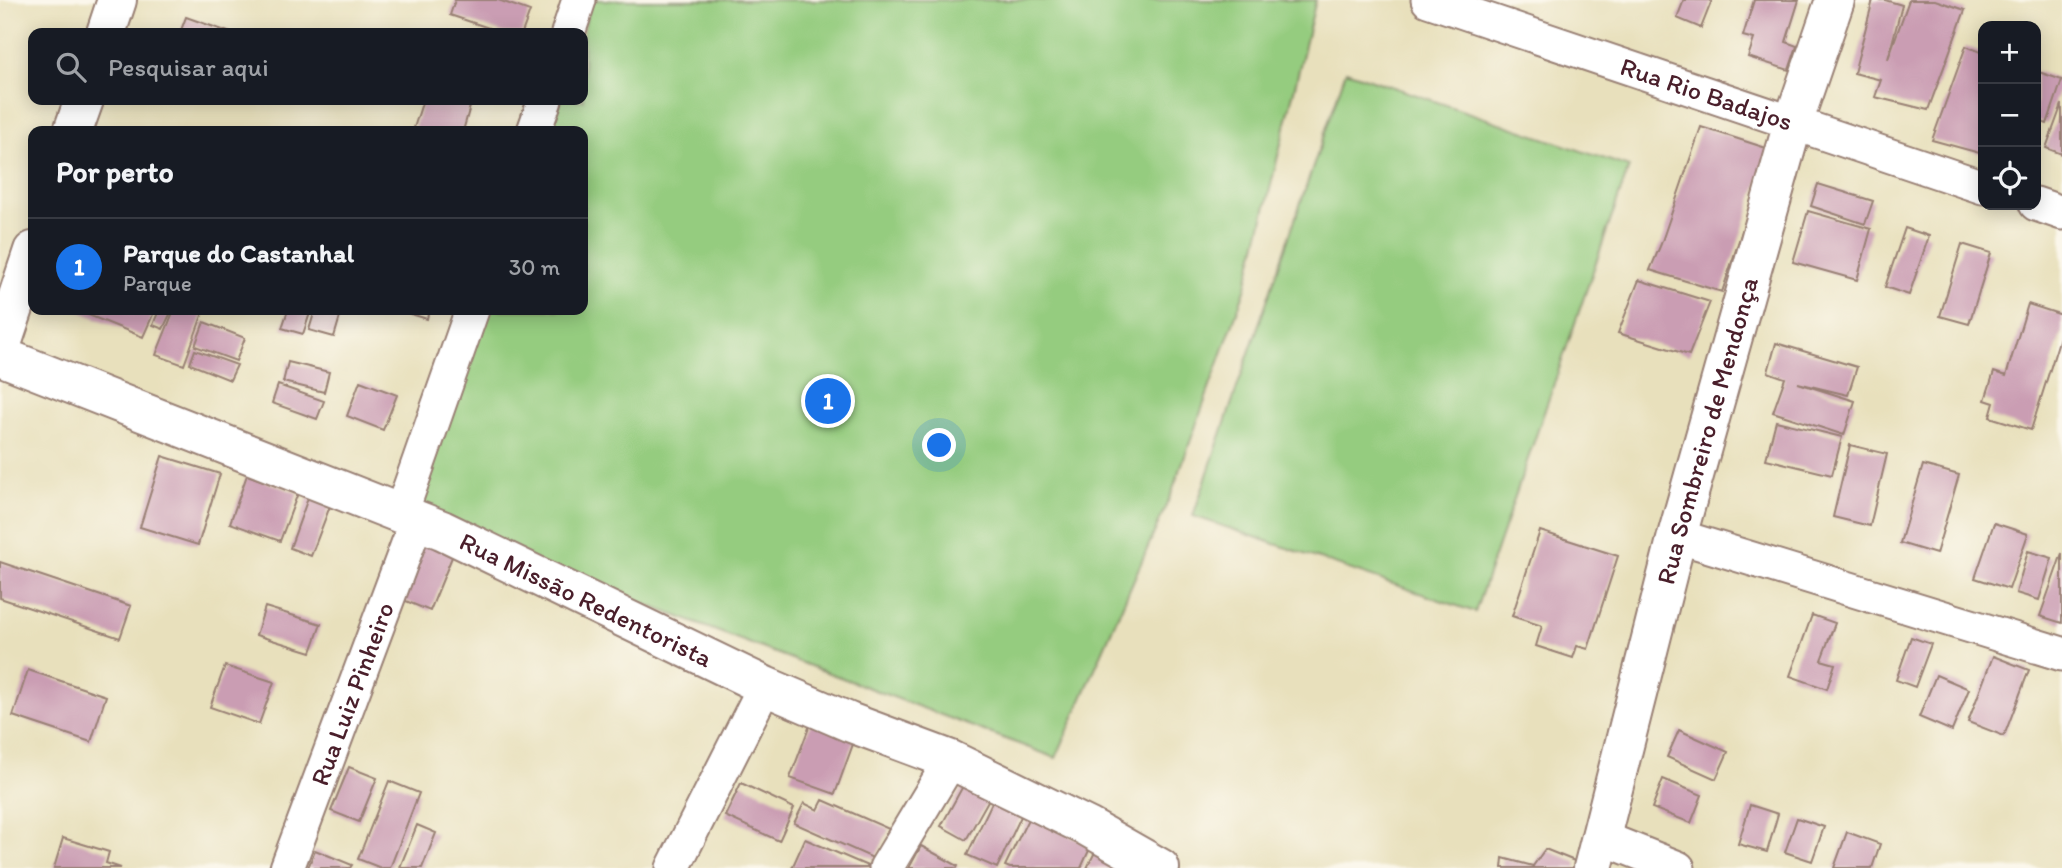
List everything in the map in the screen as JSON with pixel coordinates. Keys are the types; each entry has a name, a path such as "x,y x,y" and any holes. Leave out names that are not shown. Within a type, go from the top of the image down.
{"street":[{"path":"108,28 117,0"},
{"path":"570,28 579,0"},
{"name":"Rua Rio Badajos","path":"1429,0 1978,185"},
{"name":"Rua Sombreiro de Mendonça","path":"1597,853 1677,536 1793,123 1835,0"},
{"path":"75,126 82,105"},
{"path":"536,126 543,105"},
{"path":"2041,206 2062,213"},
{"path":"0,350 28,266"},
{"name":"Rua Luiz Pinheiro","path":"287,868 409,517 470,315"},
{"name":"Rua Missão Redentorista","path":"0,356 442,530 765,686 849,722 951,760 1088,827 1160,868"},
{"path":"1677,536 2062,654"},
{"path":"673,868 765,686"},
{"path":"886,868 951,760"},
{"path":"1597,853 1678,868"}],"green space":[{"path":"590,0 1316,0 1246,287 1172,492 1056,758 412,517 482,315 588,315 588,126 547,126 554,105 588,105 588,28 584,28"},
{"path":"1346,71 1629,167 1475,612 1193,516"}],"building":[{"path":"455,0 498,0 530,11 524,28 489,28 450,15"},
{"path":"1684,0 1712,0 1701,28 1677,18"},
{"path":"1754,0 1799,0 1786,42 1797,46 1789,70 1748,57 1754,39 1743,36"},
{"path":"1873,0 1902,5 1888,59 1909,0 1935,0 1965,10 1928,110 1875,97 1881,80 1854,73"},
{"path":"186,17 217,28 182,28"},
{"path":"1966,46 1978,51 1978,153 1932,140"},
{"path":"2041,73 2062,80 2047,124 2041,122"},
{"path":"2062,104 2062,154 2046,148"},
{"path":"421,105 470,105 464,126 415,126"},
{"path":"1701,127 1769,149 1722,292 1650,270"},
{"path":"1818,184 1873,201 1865,224 1811,206"},
{"path":"1808,211 1871,229 1857,280 1793,262"},
{"path":"1905,228 1929,236 1909,295 1885,287"},
{"path":"1962,244 1991,253 1969,324 1940,316"},
{"path":"1639,280 1710,302 1689,355 1618,333"},
{"path":"2028,304 2062,315 2062,331 2031,430 1990,417 1994,403 1985,400 1994,372 2006,376"},
{"path":"88,315 153,315 143,337"},
{"path":"157,315 170,315 163,329 153,325"},
{"path":"172,315 202,315 184,365 156,355"},
{"path":"286,315 309,315 303,334 282,328"},
{"path":"314,315 341,315 334,337 309,330"},
{"path":"204,322 245,338 236,361 195,346"},
{"path":"1776,343 1857,367 1848,395 1798,383 1855,401 1844,435 1773,412 1785,378 1768,372"},
{"path":"195,350 237,365 230,380 190,364"},
{"path":"288,362 329,372 324,392 283,382"},
{"path":"360,381 397,395 383,430 347,416"},
{"path":"278,385 324,401 317,419 272,403"},
{"path":"1776,421 1842,437 1832,475 1766,459"},
{"path":"1850,445 1887,454 1870,526 1833,517"},
{"path":"162,456 220,474 198,545 140,527"},
{"path":"1923,465 1959,475 1936,554 1900,543"},
{"path":"247,475 298,493 280,541 230,523"},
{"path":"308,498 330,506 311,556 290,548"},
{"path":"1994,523 2028,534 2009,589 1975,578"},
{"path":"1540,531 1618,556 1588,649 1577,646 1573,658 1536,646 1542,626 1512,616"},
{"path":"420,539 454,552 430,611 396,597"},
{"path":"2028,551 2052,558 2039,600 2016,593"},
{"path":"2062,553 2062,623 2040,616"},
{"path":"0,562 131,606 120,638 0,598"},
{"path":"265,607 321,624 311,652 256,635"},
{"path":"1812,615 1835,623 1821,660 1835,664 1827,689 1790,676"},
{"path":"1911,637 1931,644 1915,687 1896,680"},
{"path":"1993,656 2029,670 2004,736 1968,722"},
{"path":"225,666 274,682 259,724 210,707"},
{"path":"28,670 106,696 91,742 13,716"},
{"path":"1936,675 1969,689 1952,731 1919,717"},
{"path":"813,717 857,733 835,794 790,778"},
{"path":"1679,730 1728,752 1716,779 1667,757"},
{"path":"349,767 377,778 359,822 331,811"},
{"path":"1663,779 1702,795 1691,823 1652,808"},
{"path":"389,781 419,793 390,868 381,868 358,859"},
{"path":"741,783 794,808 779,841 725,816"},
{"path":"963,786 989,799 966,840 941,826"},
{"path":"994,798 1023,812 997,868 967,855"},
{"path":"823,800 889,829 875,859 794,823 804,803 818,810"},
{"path":"1750,805 1778,814 1767,852 1738,844"},
{"path":"1029,817 1091,846 1081,868 1005,866"},
{"path":"1797,818 1824,827 1812,861 1785,852"},
{"path":"417,825 436,833 422,868 402,868 400,867"},
{"path":"1847,832 1880,844 1872,868 1834,868"},
{"path":"63,838 109,852 106,863 121,868 54,868"},
{"path":"805,839 872,868 792,868"},
{"path":"921,846 958,866 957,868 909,868"},
{"path":"1545,849 1577,862 1576,868 1502,868 1503,858 1533,866"},
{"path":"315,850 352,865 350,868 308,868"},
{"path":"1096,850 1120,863 1117,868 1087,868"}],"place":[{"name":"Parque do Castanhal","path":"828,401"}]}
